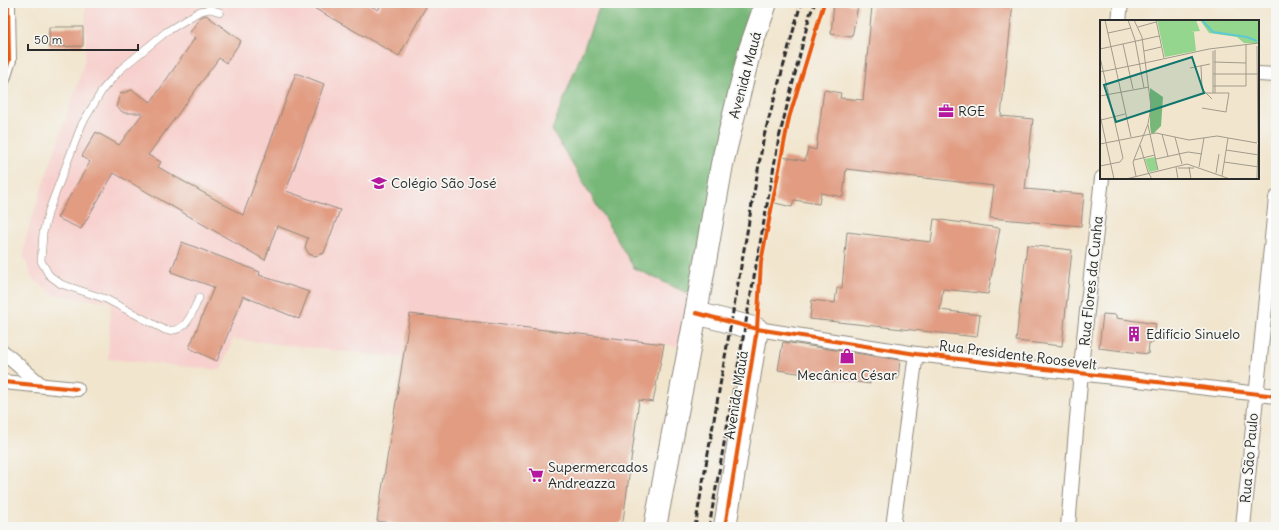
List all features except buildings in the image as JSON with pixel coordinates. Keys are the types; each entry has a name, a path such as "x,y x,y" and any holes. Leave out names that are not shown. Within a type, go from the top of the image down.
{"main road":[{"name":"Avenida Mauá","path":"655,527 696,313 722,164 750,49 766,3"},
{"path":"696,313 758,329"},
{"name":"Avenida Mauá","path":"725,527 758,329"}],"street":[{"path":"1119,20 1121,3"},
{"path":"3,79 9,60 5,5"},
{"path":"1259,74 1276,75"},
{"name":"Rua Flores da Cunha","path":"1068,527 1081,374 1102,179"},
{"name":"Rua São Paulo","path":"1243,527 1255,394 1276,198"},
{"name":"Rua Presidente Roosevelt","path":"758,329 916,354 1276,396"},
{"path":"3,352 41,385"},
{"path":"893,527 916,354"},
{"path":"3,382 77,389"}],"lane":[{"path":"199,298 186,324 181,329 173,332 165,330 110,301 61,284 49,275 41,261 41,248 49,210 82,124 102,89 143,49 184,20 200,11 210,9 220,12"}],"shaded area":[{"name":"Colégio São José","path":"85,3 760,3 679,347 410,314 402,358 233,339 221,370 108,359 111,302 54,295 33,279 24,257 24,248 30,223 85,59"}],"green space":[{"path":"601,3 760,3 689,294 634,268 552,130"}],"railway":[{"path":"695,527 764,136 801,3"},
{"path":"709,527 779,138 810,14 815,3"}],"cycle path":[{"path":"3,79 9,60 8,7 6,3"},
{"path":"725,527 757,329 761,262 789,118 824,3"},
{"path":"696,313 757,329 916,354 1276,396"},
{"path":"3,382 77,389"}],"place":[{"name":"RGE","path":"946,111"},
{"name":"Colégio São José","path":"379,183"},
{"name":"Edifício Sinuelo","path":"1134,334"},
{"name":"Mecânica César","path":"847,356"},
{"name":"Supermercados Andreazza","path":"536,475"}]}
